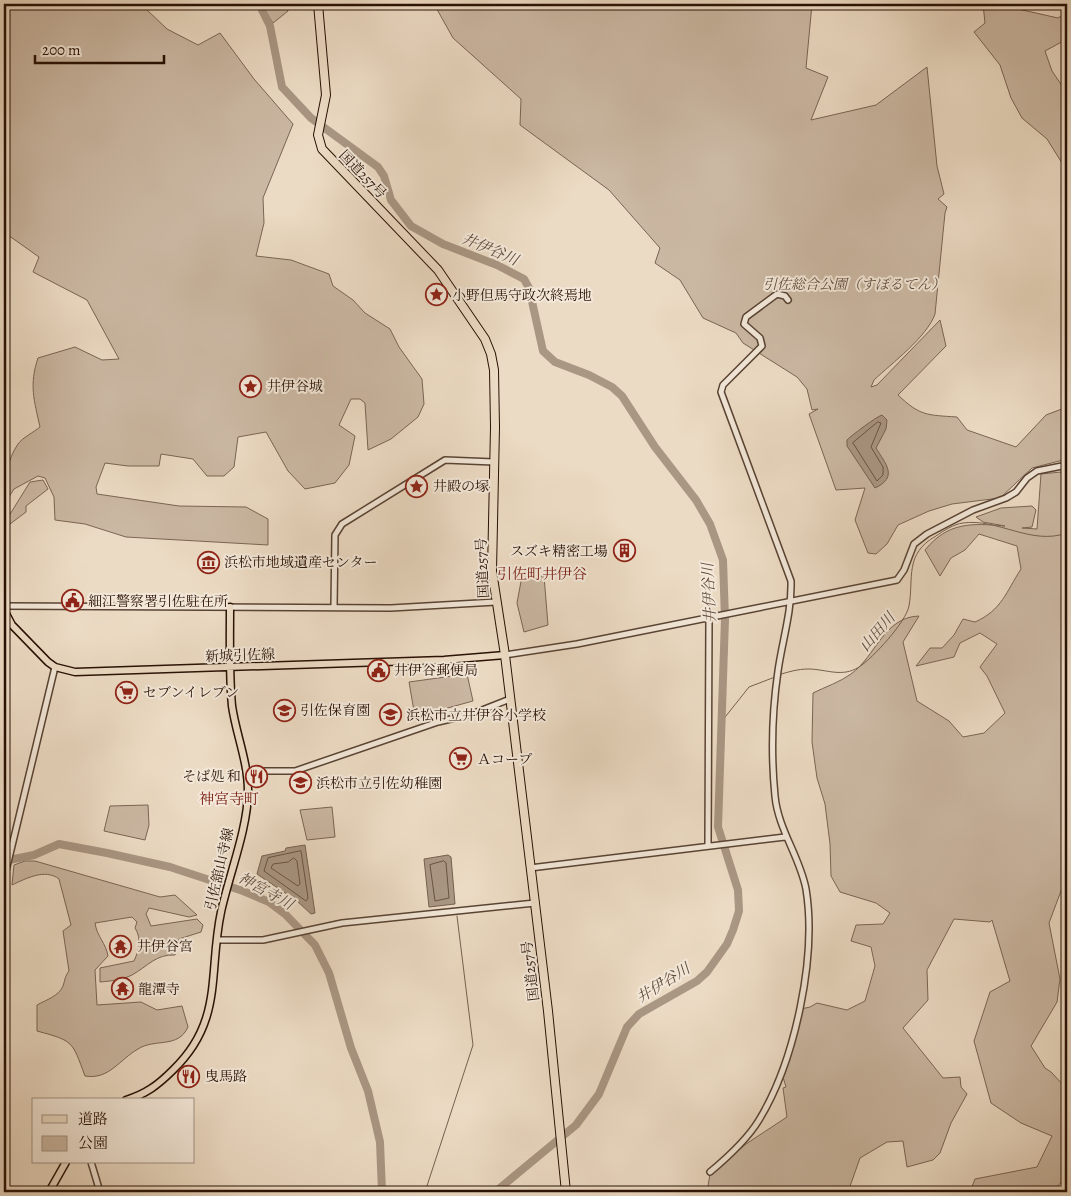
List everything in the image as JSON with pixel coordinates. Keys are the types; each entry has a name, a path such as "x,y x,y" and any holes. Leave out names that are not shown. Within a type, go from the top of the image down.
{"highway":[{"name":"国道257号","path":"318,4 326,95 318,135 322,149 438,270 486,340 492,354 494,370 492,571 505,655 535,903 563,1149 566,1192"}],"main road":[{"name":"引佐舘山寺線","path":"131,1098 155,1088 188,1056 199,1039 214,986 224,901 247,807 246,771 232,706 230,607"},
{"path":"4,610 12,625 55,667"},
{"name":"新城引佐線","path":"55,667 66,671 88,672 444,660 505,655"},
{"path":"49,1192 65,1164"}],"street":[{"path":"710,1172 745,1139 759,1120 787,1057 808,963 807,901 800,870 786,837 774,796 773,721 778,671 790,602 790,574 721,392 723,385 762,346 760,338 744,324 746,317 777,294 785,296 788,300"},
{"path":"334,606 335,535 342,524 445,460 494,462"},
{"path":"505,655 577,644 896,580 904,570 908,555 914,544 927,534 973,510 1006,498 1016,492 1027,478 1037,471 1067,465"},
{"path":"4,606 334,606 391,608 496,602"},
{"path":"710,846 712,617"},
{"path":"4,879 55,667"},
{"path":"246,771 295,772 438,722 472,714 510,699"},
{"path":"530,868 786,837"},
{"path":"218,940 263,940 315,927 535,903"},
{"path":"92,1164 100,1192"}],"green space":[{"path":"4,4 135,4 146,9 167,29 198,45 220,33 254,79 293,124 263,198 264,223 256,256 291,260 329,274 333,286 353,300 365,313 390,329 399,347 422,379 424,404 418,417 391,439 368,450 365,403 360,399 351,399 339,425 355,436 349,465 335,483 305,489 288,471 266,432 238,437 234,467 224,476 207,476 193,459 161,454 159,466 128,466 105,463 96,487 97,494 179,506 246,507 268,519 268,545 126,537 85,524 55,520 54,497 45,478 38,476 14,489 7,500 4,500 7,471 14,450 22,440 40,427 33,385 38,358 75,347 102,360 119,359 87,300 33,272 39,257 8,235 4,225"},
{"path":"260,4 287,4 288,11 273,23"},
{"name":"引佐総合公園（すぽるてん）","path":"434,4 812,4 806,68 828,77 811,120 876,105 927,67 937,166 944,194 938,199 947,207 935,314 925,332 874,380 871,387 877,385 940,320 946,346 898,395 918,411 931,415 957,417 967,430 1016,447 1046,415 1067,407 1067,459 1032,468 1000,498 952,504 929,511 898,525 887,544 876,554 868,553 855,520 865,488 836,490 809,414 818,409 812,410 807,389 797,377 743,343 736,333 703,318 680,280 655,263 660,248 609,190 520,125 521,99 453,38"},
{"path":"983,4 1019,4 1018,9 1058,18 1067,12 1067,39 1045,51 1052,71 1067,93 1067,171 1047,139 1022,118 1011,98 1000,65 974,32 985,23"},
{"path":"1061,472 1067,503 1067,875 1049,923 1060,979 1057,1002 1031,1046 1045,1068 1067,1089 1067,1177 1051,1192 970,1192 975,1179 1037,1167 1052,1136 1021,1123 991,1103 974,1041 990,992 1010,981 992,920 990,922 954,919 927,970 928,1000 903,1028 943,1078 960,1077 961,1087 967,1094 951,1123 940,1153 933,1160 907,1167 903,1141 887,1142 860,1158 848,1192 707,1192 710,1174 746,1144 787,1117 783,1088 786,1087 783,1077 801,1009 817,1003 847,1010 865,1001 875,966 871,947 851,941 856,925 883,924 890,913 876,903 840,892 831,876 830,844 825,804 817,778 812,742 813,693 851,674 897,623 907,618 919,616 903,642 917,701 949,721 963,737 984,733 1005,713 987,676 980,667 997,644 980,633 960,643 954,657 916,666 930,648 942,648 954,635 963,619 975,622 997,606 1021,569 1017,546 979,534 965,550 951,558 940,576 925,550 942,534 961,526 1005,526 983,522 976,517 1001,508 1032,506 1036,510 1032,527 1022,528 1037,529 1041,474"},
{"path":"43,480 48,489 26,506 26,512 10,524 7,519 30,482"},
{"path":"522,576 544,576 548,625 524,632 517,603"},
{"path":"467,674 473,701 415,717 409,682"},
{"path":"148,805 149,825 145,840 104,831 110,806"},
{"path":"332,807 335,837 307,840 300,810"},
{"path":"25,861 35,861 160,897 175,895 197,915 189,917 149,908 146,914 151,926 197,919 203,925 201,932 179,939 175,955 163,956 152,961 128,977 100,982 100,968 134,961 139,940 135,928 137,922 132,917 95,923 108,956 95,970 97,1005 141,1002 157,1010 182,1006 188,1027 184,1034 172,1041 152,1044 138,1049 101,1075 85,1076 70,1044 58,1037 37,1031 37,1005 59,992 69,971 63,931 71,925 59,879 48,874 41,874 12,885 14,865"}],"water":[{"path":"882,415 887,420 886,429 876,448 886,464 888,474 887,479 875,488 847,446 847,440 864,426"},
{"path":"305,845 315,913 311,914 297,901 257,874 262,856 285,851 286,848"},
{"path":"448,855 451,857 455,904 429,907 424,859"}],"waterway":[{"name":"井伊谷川","path":"259,4 270,26 282,87 311,118 378,167 384,176 391,200 411,226 443,244 497,265 524,279 529,288 543,351 555,362 589,375 612,387 622,396 655,447 696,500 710,524 723,560 725,619 718,827 738,890 739,911 733,930 727,944 707,972 697,981 639,1014 627,1027 599,1094 576,1125 495,1192"},
{"name":"山田川","path":"778,675 804,669 846,672 859,667 865,662 888,639 907,613 912,567 919,551 926,543 949,528 963,523 976,523 989,524 1040,536 1054,536 1067,533"},
{"name":"山田川","path":"722,721 749,687 775,677"},
{"name":"神宮寺川","path":"4,861 34,855 59,844 107,853 170,867 243,891 269,902 285,914 315,945 329,973 351,1048 368,1091 380,1142 382,1192"},
{"path":"425,1192 473,1045 457,916"}],"place":[{"name":"小野但馬守政次終焉地","path":"436,295"},
{"name":"井伊谷城","path":"251,386"},
{"name":"井殿の塚","path":"417,486"},
{"name":"スズキ精密工場","path":"624,551"},
{"name":"浜松市地域遺産センター","path":"208,562"},
{"name":"細江警察署引佐駐在所","path":"72,601"},
{"name":"井伊谷郵便局","path":"378,670"},
{"name":"セブンイレブン","path":"127,692"},
{"name":"引佐保育園","path":"284,710"},
{"name":"浜松市立井伊谷小学校","path":"390,715"},
{"name":"Ａコープ","path":"461,759"},
{"name":"そば処 和","path":"257,776"},
{"name":"浜松市立引佐幼稚園","path":"300,783"},
{"name":"井伊谷宮","path":"121,946"},
{"name":"龍潭寺","path":"122,989"},
{"name":"曳馬路","path":"189,1076"}],"district":[{"name":"引佐町井伊谷","path":"542,574"},
{"name":"神宮寺町","path":"229,799"}]}
